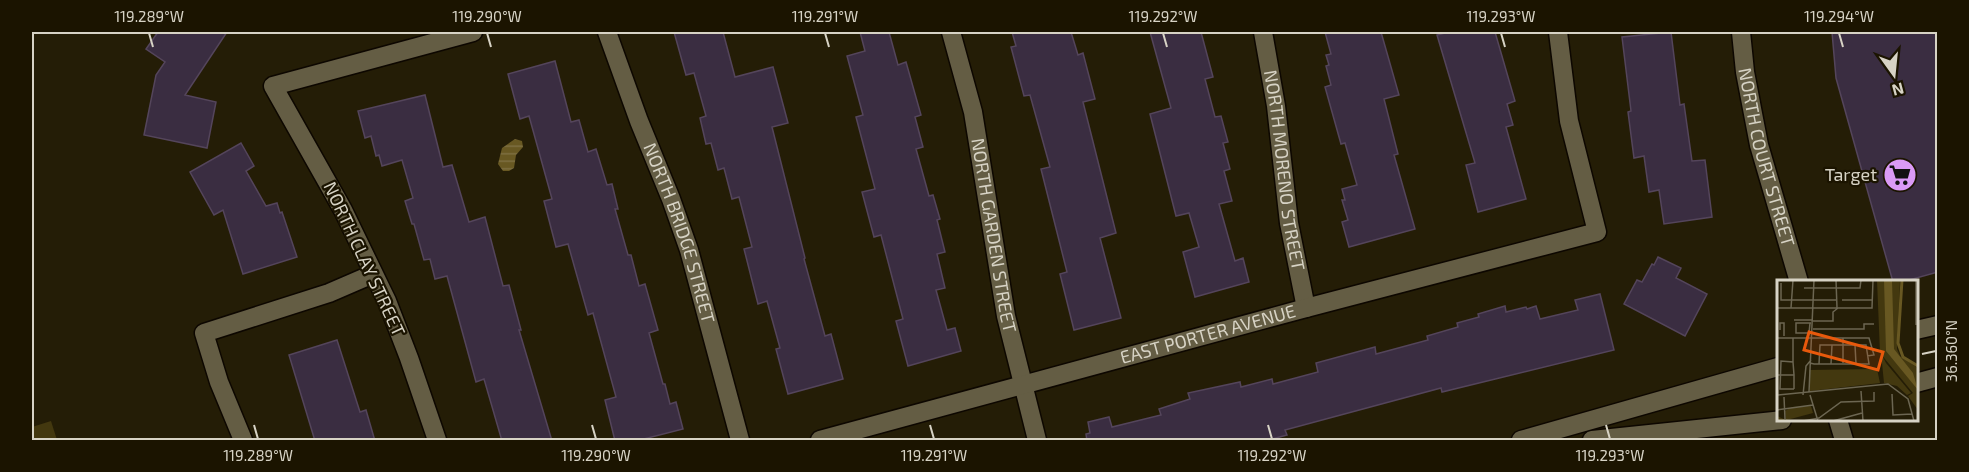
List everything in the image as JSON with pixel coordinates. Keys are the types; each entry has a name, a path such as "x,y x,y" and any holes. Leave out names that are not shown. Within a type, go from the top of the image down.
{"street":[{"name":"NORTH CLAY STREET","path":"437,441 410,358 387,301 343,210 273,86 473,32"},
{"name":"NORTH BRIDGE STREET","path":"607,32 689,250 740,441"},
{"name":"NORTH GARDEN STREET","path":"951,32 973,112 998,271 1022,385 1037,441"},
{"name":"NORTH MORENO STREET","path":"1263,32 1276,106 1288,212 1306,308"},
{"name":"EAST PORTER AVENUE","path":"820,441 1306,308 1596,232 1569,121 1558,32"},
{"name":"NORTH COURT STREET","path":"1741,32 1745,72 1759,145 1798,280"},
{"path":"243,441 219,382 204,333 329,292 373,274"},
{"path":"1918,330 1938,325"},
{"path":"1521,441 1777,368"},
{"path":"1918,383 1938,378"},
{"path":"1592,441 1777,421"},
{"path":"1838,421 1844,441"}],"shaded area":[{"path":"515,139 522,141 523,147 516,155 514,168 503,171 498,164 502,148"},
{"path":"51,421 57,440 32,440 32,427"}],"building":[{"path":"158,32 227,32 185,95 216,102 207,148 144,135 156,75 165,62 146,49"},
{"path":"674,32 723,32 735,77 773,67 788,123 772,127 825,336 831,334 843,379 788,394 776,349 780,348 767,301 758,304 744,249 752,247 739,197 732,199 724,168 718,170 711,143 706,144 700,118 706,116 694,73 686,75"},
{"path":"860,32 889,32 898,65 906,62 921,115 915,117 923,147 916,149 929,196 933,195 940,219 937,220 945,252 937,254 945,288 936,290 947,330 955,328 961,351 908,366 896,321 903,319 881,235 874,237 862,192 875,189 856,117 863,115 847,56 865,51"},
{"path":"1012,32 1071,32 1078,55 1083,53 1095,99 1083,102 1116,233 1100,238 1121,318 1074,330 1060,274 1067,272 1041,169 1050,167 1030,95 1024,96 1011,47 1016,46"},
{"path":"1150,32 1201,32 1213,77 1205,79 1215,117 1221,116 1228,142 1223,143 1230,169 1224,171 1232,201 1219,204 1235,261 1243,258 1249,282 1195,297 1183,252 1199,247 1189,213 1176,216 1150,114 1171,108"},
{"path":"1325,32 1381,32 1399,95 1384,99 1398,154 1394,155 1415,229 1349,247 1342,222 1348,220 1342,200 1345,200 1342,189 1357,185 1345,143 1341,144 1325,87 1331,85 1326,66 1329,65 1326,55 1331,54"},
{"path":"1449,32 1495,32 1515,101 1507,104 1513,125 1506,127 1526,199 1478,212 1466,165 1475,163 1437,35"},
{"path":"1671,32 1680,105 1684,104 1692,161 1705,160 1712,217 1664,224 1659,190 1649,192 1644,156 1634,158 1622,37"},
{"name":"Target","path":"1832,32 1938,32 1938,272 1909,280 1892,280 1836,78"},
{"path":"555,61 571,122 579,120 588,152 596,149 607,185 612,184 618,209 615,209 628,255 631,255 639,286 645,284 658,330 649,333 663,384 665,384 670,404 676,402 683,429 636,441 615,441 605,400 616,397 593,313 588,315 568,244 556,247 544,201 552,199 529,116 520,119 508,74"},
{"path":"425,95 443,167 452,165 469,222 485,217 503,286 509,285 521,330 519,330 552,441 502,441 484,379 476,382 447,276 435,279 430,259 424,260 405,201 413,198 402,160 382,166 379,155 376,156 371,136 365,138 358,111"},
{"path":"241,143 254,166 246,171 266,206 277,203 297,257 243,274 223,210 214,215 190,172"},
{"path":"1658,257 1681,268 1676,278 1707,294 1685,336 1624,304 1637,280 1642,282"},
{"path":"1600,294 1614,350 1442,392 1441,388 1285,430 1287,435 1265,441 1087,441 1086,434 1090,433 1088,422 1109,417 1112,427 1161,415 1159,409 1190,399 1188,393 1240,382 1241,387 1272,379 1273,384 1318,372 1316,363 1375,347 1376,354 1428,340 1427,336 1458,327 1457,323 1505,306 1506,312 1536,306 1540,319 1578,310 1575,300"},
{"path":"337,340 360,412 366,410 375,441 315,441 289,355"}],"place":[{"name":"Target","path":"1900,175"}]}
